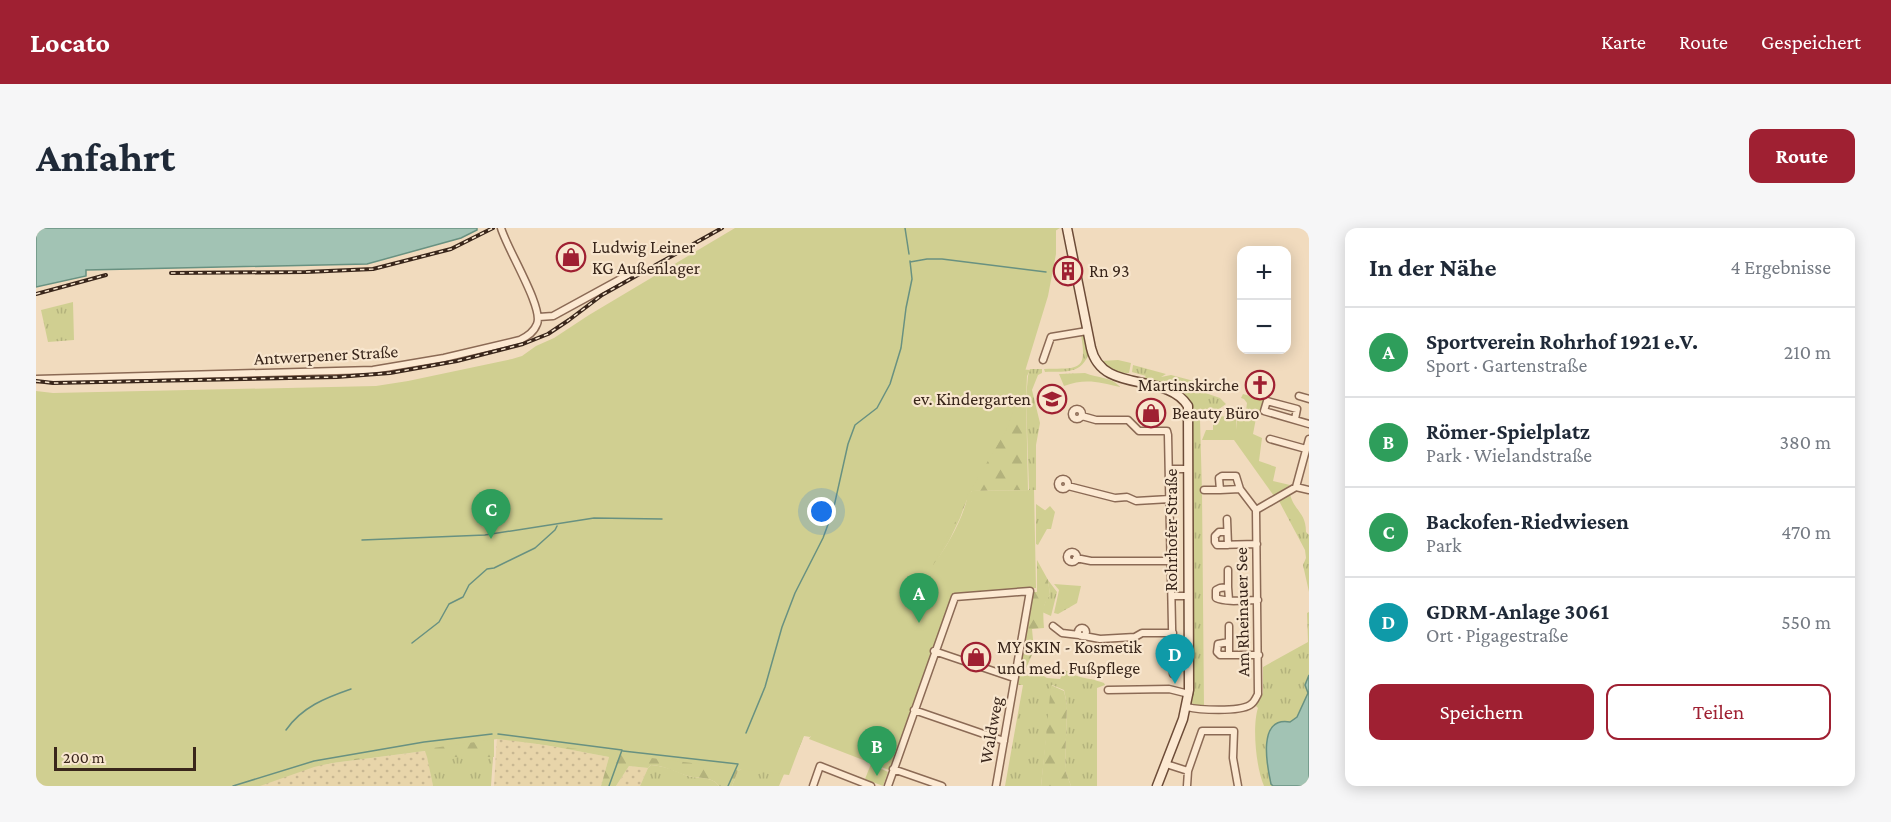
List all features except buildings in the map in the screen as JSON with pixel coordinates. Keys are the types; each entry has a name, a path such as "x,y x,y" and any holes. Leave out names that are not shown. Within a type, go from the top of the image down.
{"main road":[{"name":"Rohrhofer Straße","path":"1067,228 1093,355 1104,370 1128,380 1170,391 1184,400 1188,406 1189,694 1157,786"}],"street":[{"path":"501,228 505,242 539,317 553,316 628,275"},
{"name":"Antwerpener Straße","path":"36,379 373,370 444,358 520,340 533,332 539,317"},
{"path":"1042,360 1051,338 1088,331"},
{"path":"1299,396 1309,399"},
{"path":"1295,419 1297,409 1267,401 1264,411 1309,424"},
{"path":"1082,416 1096,420 1128,420 1139,432 1167,431 1173,674"},
{"path":"1270,439 1306,449"},
{"path":"1296,487 1309,439"},
{"path":"1169,469 1187,469"},
{"path":"1220,490 1219,478 1236,476 1240,489 1256,510 1296,487 1309,490"},
{"path":"1068,486 1136,501 1170,499"},
{"path":"1204,490 1240,489"},
{"name":"Am Rheinauer See","path":"1186,707 1238,709 1251,705 1258,694 1256,510"},
{"path":"1227,519 1227,545"},
{"path":"1227,532 1219,532 1214,539 1217,545 1257,544"},
{"path":"1076,558 1090,561 1171,561"},
{"path":"1228,570 1229,600"},
{"path":"1228,587 1220,588 1215,594 1219,600 1258,600"},
{"name":"Waldweg","path":"934,651 955,597 1030,591 996,786"},
{"path":"1172,596 1188,596"},
{"path":"1053,626 1062,633 1100,639 1135,637 1142,633 1173,633"},
{"path":"1229,626 1229,655"},
{"path":"1229,642 1218,644 1216,648 1220,655 1259,655"},
{"path":"888,786 934,651 1014,678"},
{"path":"1108,690 1169,689 1189,694"},
{"path":"914,710 1004,741"},
{"path":"1187,786 1188,771 1202,731 1234,731 1233,758 1238,786"},
{"path":"1166,764 1188,771"},
{"path":"813,786 820,766 871,786"},
{"path":"893,769 942,786"}],"shaded area":[{"path":"36,228 477,228 477,230 461,238 367,264 86,270 86,276 36,287"},
{"path":"1309,675 1309,786 1273,786 1269,776 1268,734 1280,722 1290,722 1297,717 1308,693 1305,685"},
{"path":"497,736 609,757 601,786 494,786"},
{"path":"426,751 433,786 246,786 317,765"},
{"path":"629,766 648,768 640,786 616,786"}],"green space":[{"path":"735,228 1056,228 1056,254 1048,296 1008,427 966,498 972,491 1034,490 1036,588 952,597 889,770 804,735 789,775 497,739 340,761 314,767 260,786 36,786 36,391 53,393 376,386 522,356","holes":["967,499 953,534 933,565"]},
{"path":"1043,228 1060,228 1055,231 1020,369 1030,370 1027,376 1026,398 1028,490 972,491 949,541 924,582 810,737 804,736 796,755 791,732"},
{"path":"73,302 74,340 48,342 41,310"},
{"path":"1083,334 1088,356 1080,366 1070,371 1045,372 1044,369 1065,369 1078,366 1083,356 1081,335"},
{"path":"1118,360 1131,363 1129,373 1114,370 1101,361"},
{"path":"1133,365 1166,374 1161,377 1171,375 1194,381 1192,385 1183,387 1179,391 1132,372"},
{"path":"1030,369 1042,369 1032,390 1040,423 1036,445 1036,490 1029,490 1026,398"},
{"path":"1085,373 1109,379 1120,387 1085,381 1064,386 1059,374"},
{"path":"1191,388 1220,398 1226,404 1205,419 1200,419 1204,706 1192,703 1194,684 1192,684 1189,471 1183,395"},
{"path":"1243,394 1264,400 1262,414 1257,413 1253,434 1262,438 1259,461 1276,467 1273,481 1290,485 1274,496 1234,440 1202,440 1206,430 1213,430 1213,416 1236,417 1236,430 1237,416 1242,416 1246,411 1247,403 1241,398"},
{"path":"1290,494 1309,535 1309,592 1303,565 1306,558 1305,550 1279,501"},
{"path":"1036,504 1046,511 1047,529 1038,545 1036,544"},
{"path":"1050,506 1055,512 1051,529 1039,529 1039,516"},
{"path":"1037,560 1048,580 1050,595 1044,606 1044,628 1032,629 1034,650 1024,673 1018,673 1032,592 1037,592"},
{"path":"1048,580 1057,592 1051,616 1042,612 1050,595"},
{"path":"1054,584 1081,586 1077,603 1058,614 1054,613 1059,590"},
{"path":"1309,612 1309,675 1305,685 1308,693 1297,717 1290,722 1271,784 1273,786 1264,786 1259,769 1255,736 1258,708 1256,706 1263,693 1263,667 1308,642 1307,613"},
{"path":"1065,670 1105,685 1097,688 1097,786 1071,786 1065,770 1067,705 1064,690 1052,685 1041,786 1005,786 1023,685 1015,685 1017,676 1042,675 1047,678 1060,679"},
{"path":"1051,685 1064,691 1067,705 1065,770 1071,786 1041,786"},
{"path":"494,733 494,757 427,757 425,751 317,765 220,786 265,771"},
{"path":"497,736 751,764 738,771 732,786 719,786 709,779 688,776 651,765 648,768 629,766 616,786 601,786 609,757"},
{"path":"427,757 493,757 491,786 433,786"},
{"path":"750,764 787,767 779,786 732,786 738,771"},
{"path":"871,764 888,772 883,786 865,779"},
{"path":"651,765 688,776 709,779 719,786 640,786"}],"waterway":[{"path":"905,228 909,254"},
{"path":"910,262 942,259 1046,272"},
{"path":"746,733 765,687 782,627 795,593 823,538 833,511 848,444 855,425 877,408 890,384 901,348 912,279 910,261"},
{"path":"362,540 485,535 594,518 662,519"},
{"path":"412,643 439,622 449,604 463,597 469,585 487,569 494,568 535,548 557,526"},
{"path":"286,730 307,709 351,689"},
{"path":"233,786 314,761 424,742 492,734"},
{"path":"498,734 622,750 609,786"},
{"path":"623,751 738,764 728,786"}],"railway":[{"path":"171,273 373,269 451,249 493,228"},
{"path":"36,381 53,383 337,377 390,373 457,361 523,344 548,334 602,295 722,228"},
{"path":"36,294 106,275"}],"place":[{"name":"Ludwig Leiner KG Außenlager","path":"571,257"},
{"name":"Rn 93","path":"1068,271"},
{"name":"Martinskirche","path":"1260,385"},
{"name":"ev. Kindergarten","path":"1052,399"},
{"name":"Beauty Büro","path":"1151,413"},
{"name":"Backofen-Riedwiesen","path":"491,539"},
{"name":"Sportverein Rohrhof 1921 e.V.","path":"919,623"},
{"name":"MY SKIN - Kosmetik und med. Fußpflege","path":"976,657"},
{"name":"GDRM-Anlage 3061","path":"1175,684"},
{"name":"Römer-Spielplatz","path":"877,776"}]}
